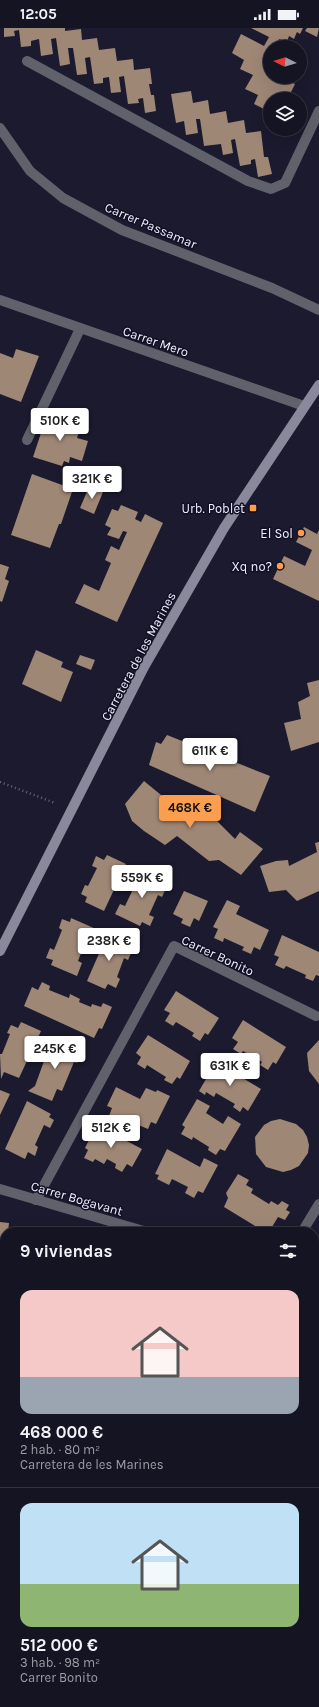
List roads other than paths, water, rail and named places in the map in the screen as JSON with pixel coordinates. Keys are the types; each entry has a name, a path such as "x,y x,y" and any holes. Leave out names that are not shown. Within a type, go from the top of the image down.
{"main road":[{"name":"Carretera de les Marines","path":"0,951 144,667 224,528 319,385"}],"street":[{"path":"27,61 248,181 271,189 285,183 319,111"},
{"name":"Carrer Passamar","path":"0,128 30,171 63,198 122,230 272,288 319,310"},
{"name":"Carrer Mero","path":"0,300 304,406"},
{"path":"27,440 80,329"},
{"name":"Carrer Bonito","path":"36,1200 174,946 316,1016"},
{"name":"Carrer Bogavant","path":"0,1190 130,1227"},
{"path":"305,1227 319,1204"}],"place":[{"name":"Urb. Poblet","path":"253,508"},
{"name":"El Sol","path":"301,533"},
{"name":"Xq no?","path":"280,566"}]}
